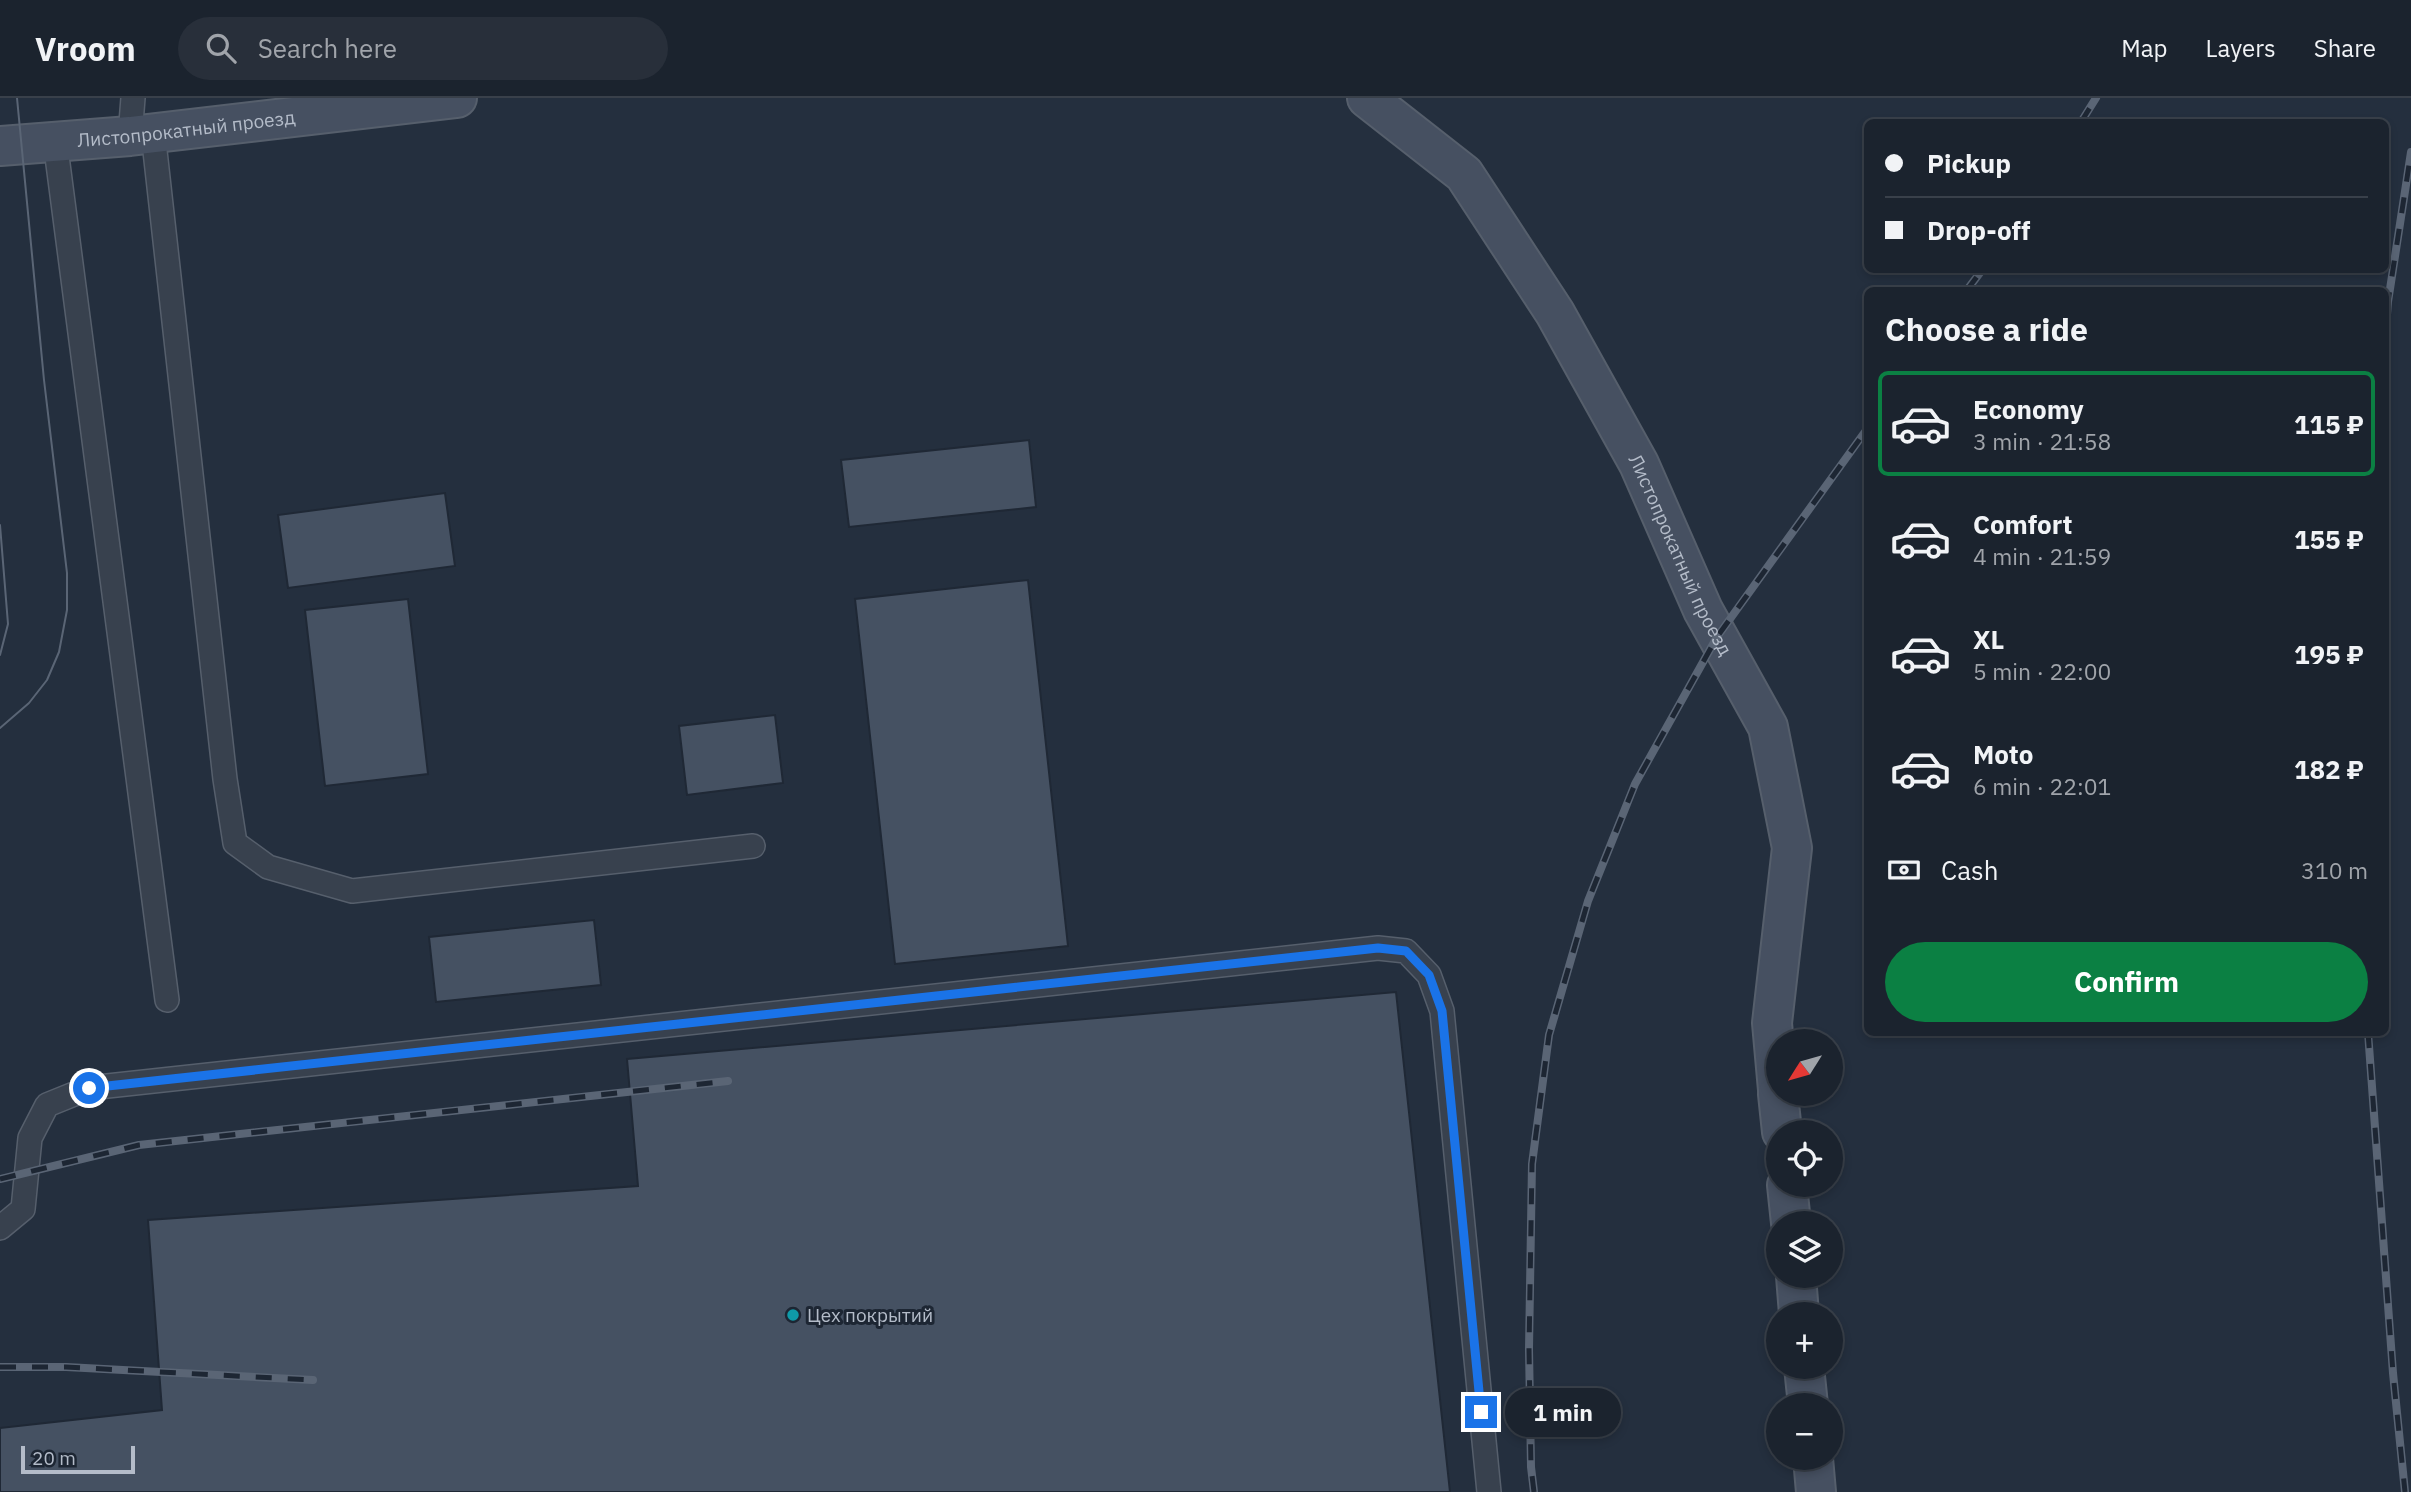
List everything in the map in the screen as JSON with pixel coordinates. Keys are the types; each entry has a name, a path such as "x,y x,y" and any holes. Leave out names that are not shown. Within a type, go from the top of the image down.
{"street":[{"name":"Листопрокатный проезд","path":"0,146 141,135 457,98"},
{"name":"Листопрокатный проезд","path":"1367,98 1464,174 1555,313 1639,464 1703,610 1768,727 1792,848 1773,1029"},
{"path":"1814,1470 1816,1492"}],"lane":[{"path":"133,98 141,135 225,779 236,843 268,867 352,891 753,846"},
{"path":"55,141 167,1000"},
{"path":"0,1228 23,1209 30,1138 47,1105 89,1088 1378,948 1406,951 1429,975 1442,1011 1489,1492"}],"building":[{"path":"1029,440 1036,507 849,527 841,460"},
{"path":"445,493 455,566 288,588 278,515"},
{"path":"1028,580 1068,946 895,964 855,599"},
{"path":"408,599 428,774 325,786 305,610"},
{"path":"775,715 783,783 687,795 679,726"},
{"path":"594,920 601,985 436,1002 429,937"},
{"name":"Цех покрытий","path":"1396,992 1450,1492 0,1492 0,1428 162,1410 148,1220 638,1186 627,1059"}],"tram line":[{"path":"0,728 29,703 47,680 59,652 67,610 67,573 44,380 17,98"},
{"path":"0,525 8,624 0,655"}],"railway":[{"path":"2083,119 2096,98"},
{"path":"2389,295 2411,152"},
{"path":"1969,287 1980,273"},
{"path":"1534,1492 1531,1467 1529,1349 1532,1164 1549,1035 1588,901 1635,784 1717,637 1864,433"},
{"path":"2368,1036 2393,1373 2405,1492"},
{"path":"0,1179 139,1145 728,1081"},
{"path":"0,1367 66,1367 313,1380"}],"place":[{"name":"Цех покрытий","path":"793,1315"}],"route":[{"path":"89,1088 1378,948 1406,951 1429,975 1442,1011 1481,1412"}]}
